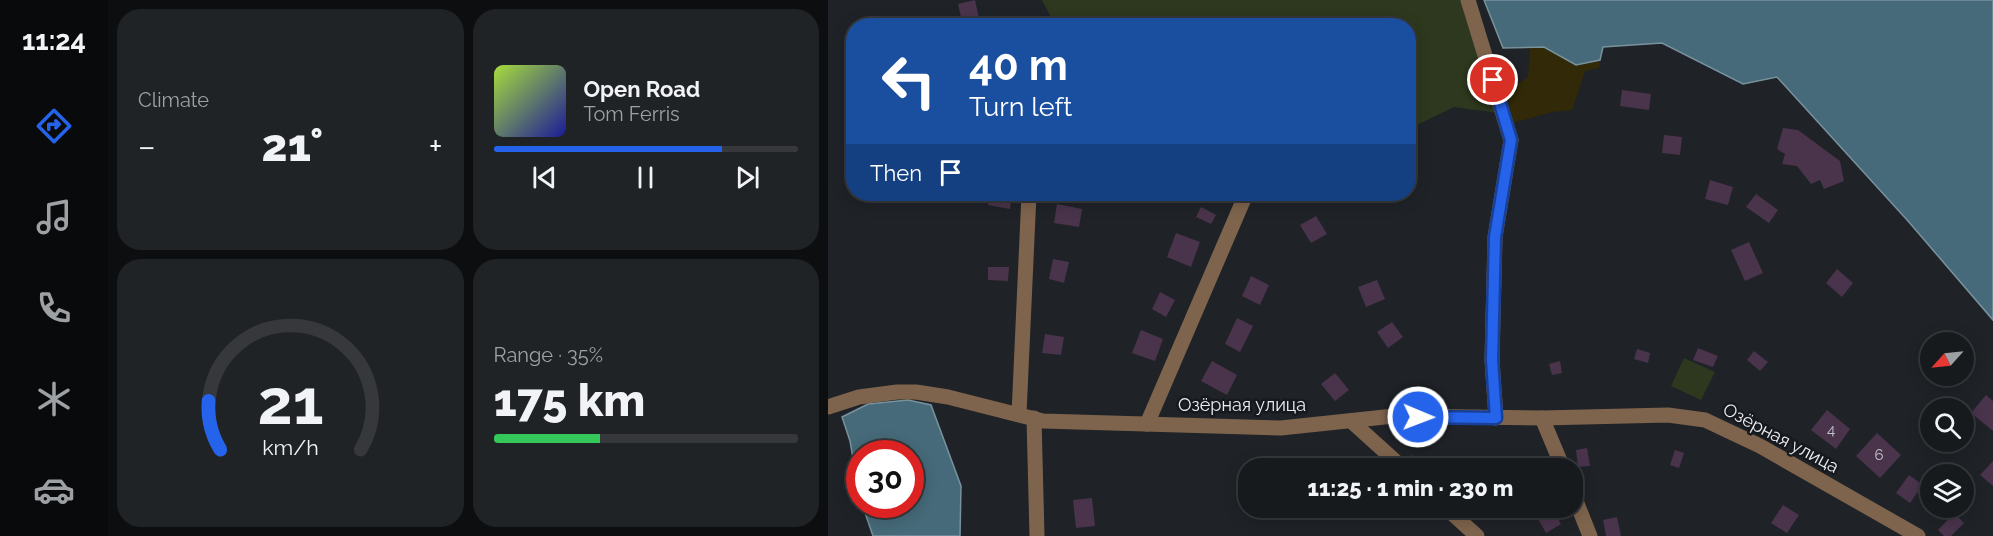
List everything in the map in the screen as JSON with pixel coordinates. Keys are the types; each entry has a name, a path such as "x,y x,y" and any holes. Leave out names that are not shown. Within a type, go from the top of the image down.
{"street":[{"path":"1468,0 1511,140 1495,237 1492,360 1496,418"},
{"path":"1018,414 1029,201"},
{"path":"1147,424 1243,201"},
{"name":"Озёрная улица","path":"828,407 859,398 897,392 916,392 948,397 1043,421 1281,428 1394,416 1542,418 1668,415 1705,420 1760,446 1918,536"},
{"path":"1034,418 1037,536"},
{"path":"1542,418 1559,458"},
{"path":"1351,420 1392,458"},
{"path":"1457,518 1477,536"},
{"path":"1583,518 1590,536"}],"green space":[{"path":"1042,0 1461,0 1498,113 1454,107 1416,126 1416,18 1051,18"},
{"path":"1684,358 1715,372 1701,400 1671,386"}],"sand":[{"path":"1544,47 1576,65 1600,60 1599,68 1585,71 1572,110 1552,112 1513,123 1501,89 1518,84 1528,77 1530,48"}],"water":[{"path":"1484,0 1993,0 1993,320 1908,221 1777,77 1743,84 1662,43 1603,47 1600,60 1576,65 1544,47 1503,48"},
{"path":"908,400 931,405 961,486 960,536 873,536 867,518 924,518 924,440 850,440 842,417 868,404"}],"building":[{"path":"975,0 979,18 961,18 958,4"},
{"path":"1622,90 1651,94 1649,110 1620,106"},
{"path":"1783,128 1798,130 1840,161 1844,181 1824,189 1820,180 1811,184 1797,166 1782,164 1785,154 1777,149"},
{"path":"1664,135 1682,137 1680,155 1662,153"},
{"path":"1710,180 1733,187 1728,205 1705,199"},
{"path":"1756,194 1778,210 1769,223 1746,207"},
{"path":"989,201 1011,201 1010,209 988,205"},
{"path":"1057,204 1082,209 1079,227 1054,223"},
{"path":"1201,207 1216,215 1211,224 1196,217"},
{"path":"1316,216 1327,234 1311,243 1300,225"},
{"path":"1176,233 1200,242 1191,267 1167,257"},
{"path":"1749,242 1763,273 1745,281 1731,250"},
{"path":"1053,259 1069,262 1064,283 1049,279"},
{"path":"988,267 1009,267 1008,281 988,280"},
{"path":"1837,269 1853,283 1842,297 1826,283"},
{"path":"1251,276 1269,285 1260,305 1242,296"},
{"path":"1377,280 1385,299 1366,307 1358,287"},
{"path":"1160,292 1175,300 1166,317 1152,309"},
{"path":"1237,318 1253,326 1240,352 1225,344"},
{"path":"1392,322 1403,337 1388,348 1377,332"},
{"path":"1141,330 1163,339 1155,361 1132,353"},
{"path":"1045,334 1064,337 1061,355 1042,353"},
{"path":"1698,348 1718,356 1713,367 1693,360"},
{"path":"1637,349 1650,353 1648,363 1634,359"},
{"path":"1754,351 1768,362 1760,371 1747,360"},
{"path":"1212,361 1237,375 1227,395 1201,381"},
{"path":"1560,361 1562,373 1552,375 1549,364"},
{"path":"1335,373 1349,390 1335,401 1321,384"},
{"path":"1986,395 1993,401 1993,431 1974,415 1974,409"},
{"path":"1827,410 1850,429 1836,449 1811,430"},
{"path":"1877,433 1901,455 1880,478 1856,456"},
{"path":"1587,448 1590,466 1583,467 1583,458 1577,458 1576,450"},
{"path":"1675,450 1684,453 1679,468 1670,465"},
{"path":"1993,461 1993,486 1980,475"},
{"path":"1909,475 1920,483 1920,489 1910,503 1896,493"},
{"path":"1092,498 1095,526 1076,528 1073,500"},
{"path":"1783,505 1799,515 1787,533 1771,523"},
{"path":"1617,517 1621,536 1606,536 1603,520"},
{"path":"1538,518 1558,518 1561,524 1546,533"},
{"path":"1949,518 1959,518 1964,523 1951,536 1944,536 1938,530"}],"route":[{"path":"1418,417 1496,418 1492,360 1495,237 1511,140 1493,80"}]}
